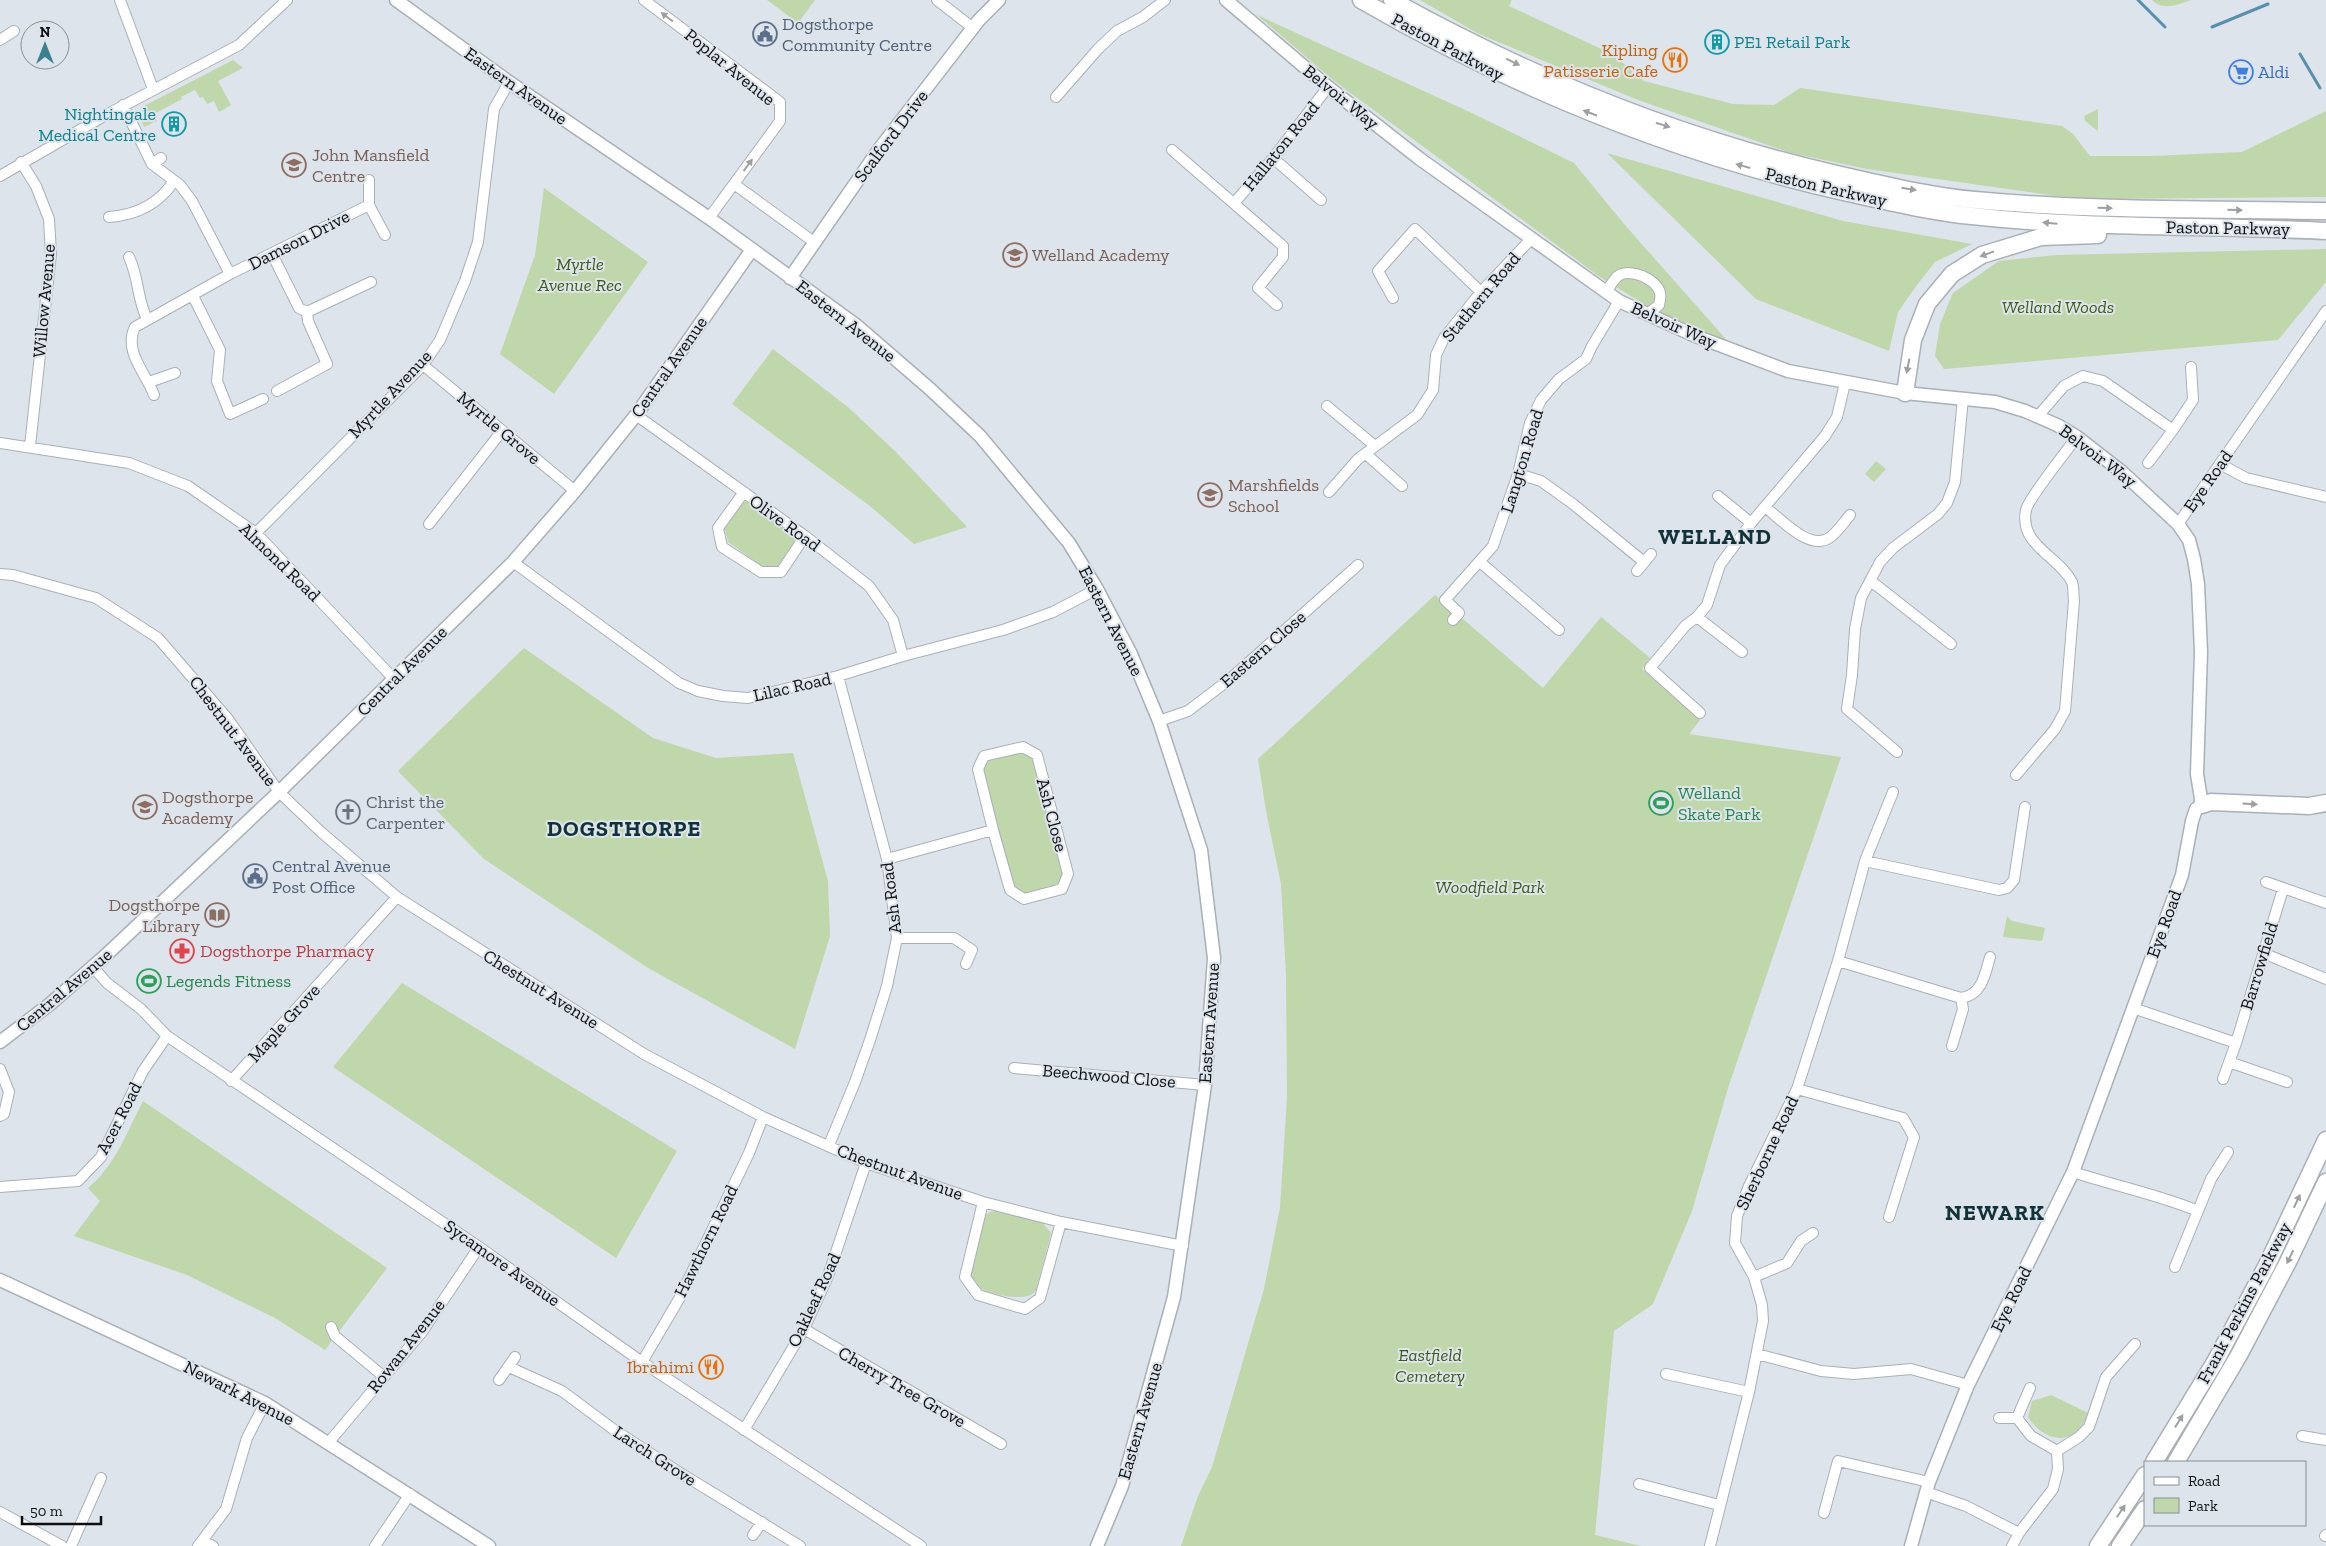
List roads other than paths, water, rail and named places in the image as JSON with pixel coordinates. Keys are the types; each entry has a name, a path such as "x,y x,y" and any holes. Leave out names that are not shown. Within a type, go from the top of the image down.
{"highway":[{"name":"Paston Parkway","path":"1361,0 1455,52 1563,102 1657,138 1790,180 1891,202 1970,216 2057,224 2326,231"},
{"name":"Paston Parkway","path":"1392,0 1463,38 1525,68 1653,122 1721,144 1894,187 1972,200 2141,209 2326,211"},
{"path":"1905,393 1913,340 1927,304 1952,274 1982,255 2041,237 2127,234 2190,227"},
{"path":"2202,805 2211,802 2309,806 2326,803"},
{"name":"Frank Perkins Parkway","path":"2155,1461 2215,1362 2266,1267 2326,1140"},
{"name":"Frank Perkins Parkway","path":"2177,1461 2239,1355 2289,1260 2326,1182"},
{"path":"2098,1546 2144,1477"},
{"path":"2120,1546 2144,1510"}],"street":[{"path":"120,0 153,89"},
{"path":"0,176 123,105 239,45 287,0"},
{"name":"Eastern Avenue","path":"396,0 509,82 709,218 751,251 856,325 980,436 1069,543 1097,589 1130,654 1159,721 1201,850 1214,958 1205,1084 1183,1246 1165,1333 1122,1486 1097,1546"},
{"name":"Poplar Avenue","path":"644,0 780,102 780,122 709,218"},
{"path":"937,0 972,28"},
{"name":"Scalford Drive","path":"790,278 880,148 972,28 998,0"},
{"path":"1056,97 1098,49 1118,31 1143,17 1165,0"},
{"name":"Belvoir Way","path":"1226,0 1328,87 1420,159 1619,300 1694,335 1783,369 1845,383 1905,393 1995,402 2038,416 2077,437 2122,472 2178,524"},
{"path":"0,40 14,31"},
{"name":"Myrtle Avenue","path":"256,533 423,365 440,340 465,281 478,242 494,109 509,82"},
{"name":"Hallaton Road","path":"1234,203 1273,158 1328,87"},
{"name":"Damson Drive","path":"123,105 152,164 174,182 192,201 230,274"},
{"name":"Hallaton Road","path":"1172,150 1282,246 1283,257 1258,288 1277,305"},
{"path":"152,164 161,158"},
{"path":"1273,158 1321,200"},
{"name":"Willow Avenue","path":"22,162 36,186 49,219 51,254 30,446"},
{"path":"369,180 369,205 385,235"},
{"path":"109,217 124,216 160,200 174,182"},
{"path":"734,184 814,242"},
{"name":"Damson Drive","path":"154,395 130,347 131,335 135,327 230,274 369,205"},
{"path":"1393,298 1378,271 1415,229 1481,292"},
{"name":"Stathern Road","path":"1329,492 1358,459 1417,416 1433,390 1438,350 1444,338 1481,292 1531,239"},
{"name":"Central Avenue","path":"0,1042 93,967 279,792 513,562 576,491 636,415 751,251"},
{"path":"272,254 299,308 308,312 371,282"},
{"path":"129,257 136,273 139,298 147,319"},
{"path":"1606,292 1618,276 1623,273 1635,273 1655,284 1660,292 1659,305 1649,313"},
{"path":"193,296 220,350 217,381 230,414 263,399"},
{"name":"Langton Road","path":"1453,620 1459,613 1445,600 1493,546 1518,474 1530,423 1541,400 1559,379 1586,359 1619,300"},
{"name":"Eye Road","path":"1911,1546 1928,1487 1968,1385 2073,1172 2182,875 2192,820 2196,810 2202,805 2197,774 2201,652 2198,584 2189,540 2178,524 2326,311"},
{"path":"277,391 327,364 308,321 308,312"},
{"name":"Myrtle Grove","path":"423,365 576,491"},
{"path":"2148,463 2193,400 2191,367"},
{"path":"149,382 175,373"},
{"path":"2038,416 2064,386 2083,376 2103,381 2173,430"},
{"path":"1700,713 1650,668 1686,624 1697,617 1707,605 1720,565 1750,523 1825,436 1837,417 1845,383"},
{"path":"1897,752 1847,709 1852,675 1855,629 1861,598 1880,562 1933,518 1946,503 1955,482 1963,398"},
{"path":"1327,406 1375,446"},
{"name":"Olive Road","path":"636,415 805,536 876,593 893,620 903,656"},
{"path":"429,524 502,431"},
{"path":"2016,775 2055,729 2065,711 2074,601 2072,583 2062,569 2030,540 2026,524 2026,509 2077,437"},
{"name":"Almond Road","path":"0,443 30,446 129,463 188,486 256,533 394,679"},
{"path":"1366,454 1402,486"},
{"path":"2220,464 2246,478 2326,497"},
{"path":"1518,474 1541,481 1573,504 1644,562"},
{"path":"744,492 718,528 722,547 761,572 781,572 805,536"},
{"path":"1718,496 1750,523"},
{"path":"1765,506 1808,541 1822,542 1831,537 1850,515"},
{"path":"1637,571 1651,554"},
{"name":"Lilac Road","path":"513,562 679,683 698,691 748,698 838,676 903,656 1003,630 1053,612 1097,589"},
{"path":"1480,562 1559,630"},
{"name":"Eastern Close","path":"1159,721 1188,711 1230,679 1358,565"},
{"name":"Chestnut Avenue","path":"0,574 13,575 96,598 158,638 228,719 279,792 321,832 397,897 644,1054 763,1118 829,1145 866,1163 983,1202 1061,1222 1183,1246"},
{"path":"1871,581 1952,644"},
{"path":"1697,617 1742,652"},
{"name":"Ash Road","path":"829,1145 870,1040 887,986 897,938 887,859 838,676"},
{"name":"Ash Close","path":"1023,747 1037,755 1068,874 1062,889 1024,899 1010,890 993,830 978,769 984,756 1023,747"},
{"name":"Sherborne Road","path":"1710,1546 1749,1392 1763,1321 1762,1305 1754,1278 1735,1244 1737,1216 1748,1186 1797,1089 1838,961 1866,861 1893,792"},
{"path":"1866,861 1999,890 2007,888 2014,880 2025,807"},
{"path":"887,859 993,830"},
{"path":"2266,882 2326,904"},
{"name":"Barrowfield","path":"2223,1078 2236,1043 2283,889"},
{"name":"Maple Grove","path":"231,1081 397,897"},
{"path":"897,938 954,938 972,950 966,964"},
{"path":"2263,954 2326,978"},
{"path":"1838,961 1961,998 1968,997 1978,989 1984,980 1990,957"},
{"name":"Sycamore Avenue","path":"93,967 107,983 141,1009 167,1036 231,1081 479,1247 642,1362 921,1546"},
{"path":"1952,1046 1963,1009 1961,998"},
{"path":"2133,1008 2236,1043"},
{"name":"Acer Road","path":"0,1187 78,1181 101,1157 142,1071 167,1036"},
{"path":"2229,1062 2287,1082"},
{"name":"Beechwood Close","path":"1014,1068 1205,1084"},
{"path":"0,1070 9,1092 4,1114 0,1116"},
{"path":"1797,1089 1903,1118 1914,1137 1889,1217"},
{"name":"Hawthorn Road","path":"642,1362 679,1298 749,1153 763,1118"},
{"path":"2175,1268 2211,1179 2228,1152"},
{"name":"Oakleaf Road","path":"744,1430 804,1329 831,1267 866,1163"},
{"path":"2073,1172 2120,1188 2164,1197 2198,1211"},
{"path":"983,1202 964,1277 978,1295 1025,1309 1040,1298 1061,1222"},
{"path":"1754,1278 1787,1264 1801,1241 1813,1233"},
{"name":"Rowan Avenue","path":"329,1442 422,1332 479,1247"},
{"name":"Newark Avenue","path":"0,1280 266,1402 489,1546"},
{"path":"332,1327 335,1336 383,1376"},
{"name":"Cherry Tree Grove","path":"804,1329 1001,1444"},
{"path":"2057,1451 2079,1438 2088,1427 2106,1377 2135,1344"},
{"path":"1757,1354 1821,1371 1846,1374 1911,1369 1968,1385"},
{"path":"499,1380 510,1367 515,1357"},
{"name":"Larch Grove","path":"510,1367 562,1391 613,1429 677,1471 800,1546"},
{"path":"1666,1374 1749,1392"},
{"path":"2017,1418 2030,1388"},
{"path":"213,1546 200,1544 226,1509 247,1438 266,1402"},
{"path":"1999,1418 2017,1418"},
{"path":"2017,1418 2031,1436 2057,1451"},
{"path":"2302,1436 2326,1440"},
{"path":"2012,1546 2019,1533 2053,1489 2058,1469 2057,1451"},
{"path":"1824,1512 1838,1461 1928,1487 2019,1533"},
{"path":"71,1546 101,1478"},
{"path":"1639,1484 1719,1505"},
{"path":"375,1546 410,1494"},
{"path":"0,1512 62,1546"},
{"path":"753,1535 762,1522"}],"waterway":[{"path":"2138,0 2165,27"},
{"path":"2212,27 2268,4"},
{"path":"2300,54 2320,88"}],"place":[{"name":"Dogsthorpe Community Centre","path":"765,34"},
{"name":"PE1 Retail Park","path":"1717,42"},
{"name":"Kipling Patisserie Cafe","path":"1675,60"},
{"name":"Aldi","path":"2241,72"},
{"name":"Nightingale Medical Centre","path":"174,124"},
{"name":"John Mansfield Centre","path":"294,165"},
{"name":"Welland Academy","path":"1015,255"},
{"name":"Marshfields School","path":"1210,495"},
{"name":"Welland Skate Park","path":"1661,803"},
{"name":"Dogsthorpe Academy","path":"145,807"},
{"name":"Christ the Carpenter","path":"348,812"},
{"name":"Central Avenue Post Office","path":"255,876"},
{"name":"Dogsthorpe Library","path":"217,915"},
{"name":"Dogsthorpe Pharmacy","path":"182,951"},
{"name":"Legends Fitness","path":"149,981"},
{"name":"Ibrahimi","path":"711,1367"}],"district":[{"name":"WELLAND","path":"1715,536"},
{"name":"DOGSTHORPE","path":"624,828"},
{"name":"NEWARK","path":"1995,1212"}],"park label":[{"name":"Myrtle Avenue Rec","path":"580,274"},
{"name":"Welland Woods","path":"2058,307"},
{"name":"Woodfield Park","path":"1490,887"},
{"name":"Eastfield Cemetery","path":"1430,1365"}]}
